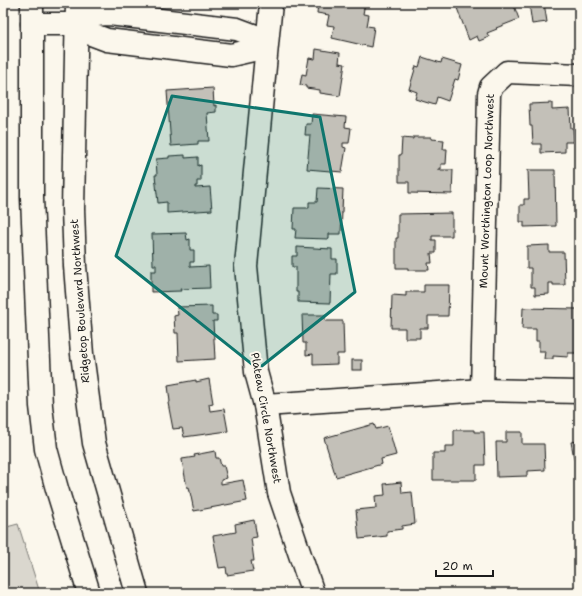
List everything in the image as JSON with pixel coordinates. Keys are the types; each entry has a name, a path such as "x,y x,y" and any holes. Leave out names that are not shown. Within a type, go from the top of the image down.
{"street":[{"name":"Plateau Circle Northwest","path":"271,3 246,266 256,372 265,405 279,493 313,593"},
{"path":"88,593 46,449 41,406 32,198 32,13 76,13 91,34 107,40 231,55 266,47"},
{"name":"Ridgetop Boulevard Northwest","path":"76,13 73,209 75,266 82,354 94,443 137,593"},
{"name":"Mount Worthington Loop Northwest","path":"482,390 489,94 491,88 506,72 579,75"},
{"path":"265,405 482,390 579,392"}],"highlighted area":[{"path":"172,96 320,117 355,292 258,369 116,256"}],"shaded area":[{"path":"18,524 40,593 3,593 3,528"}],"building":[{"path":"318,3 365,3 363,14 369,15 367,26 374,27 371,47 332,38 334,26 327,25 329,15 317,13"},
{"path":"464,3 513,3 519,19 487,33 489,37 479,41 477,36 469,40 457,8 465,5"},
{"path":"529,3 544,3 547,22 532,24"},
{"path":"316,49 340,53 339,63 345,64 340,96 320,93 320,90 306,88 306,86 300,85 302,74 306,75 309,58 315,59"},
{"path":"422,57 441,63 442,59 462,65 458,80 455,79 448,101 437,97 435,105 415,99 417,92 409,89 416,66 419,67"},
{"path":"213,88 214,106 216,105 216,112 207,113 209,141 198,141 198,144 171,146 167,91"},
{"path":"552,103 552,110 570,109 571,128 573,128 574,142 565,142 565,152 541,153 541,144 533,144 529,104"},
{"path":"312,114 346,117 345,127 351,128 349,143 343,143 343,147 346,148 342,172 307,169 310,135 305,135 306,124 311,124"},
{"path":"413,137 431,137 431,139 444,140 443,149 447,149 446,164 441,164 441,169 438,170 453,170 452,194 409,193 409,182 399,182 399,155 401,155 402,138 413,139"},
{"path":"185,155 185,158 198,157 198,166 201,165 201,181 197,181 197,186 195,186 195,188 210,187 212,210 167,213 167,202 158,203 155,175 157,175 156,159"},
{"path":"528,170 555,170 556,226 524,227 524,222 520,222 520,205 524,205 524,199 529,199"},
{"path":"318,188 343,189 341,234 329,234 329,239 295,238 296,229 293,229 294,208 309,208 309,202 317,202"},
{"path":"452,213 452,236 432,236 432,240 436,240 436,253 431,253 432,263 428,263 429,270 408,270 408,268 396,268 398,214"},
{"path":"186,233 187,240 190,239 190,250 194,250 194,262 190,262 190,267 209,266 210,288 151,292 151,271 156,271 156,265 153,265 152,234"},
{"path":"549,245 549,252 564,252 565,285 553,285 553,283 549,283 549,294 535,295 535,287 531,287 531,268 527,268 527,246"},
{"path":"297,247 332,249 332,259 337,259 337,274 331,274 330,303 298,302 298,292 296,292 296,267 292,267 292,256 297,256"},
{"path":"424,285 449,285 448,316 428,316 428,328 420,328 420,338 405,338 405,328 391,328 392,295 406,296 406,292 424,292"},
{"path":"212,306 212,315 217,315 217,321 213,321 215,359 179,361 178,333 175,333 174,316 178,315 177,307"},
{"path":"523,308 578,309 577,353 568,353 568,357 553,356 553,359 544,359 545,351 539,351 539,341 536,341 536,329 522,329"},
{"path":"302,315 325,315 325,321 343,321 344,354 337,354 337,364 313,365 313,354 306,355 306,343 303,343"},
{"path":"352,360 362,360 362,370 352,370"},
{"path":"209,379 213,403 209,404 210,411 224,409 228,431 184,437 182,428 173,429 168,403 170,402 168,385"},
{"path":"374,424 376,429 388,426 396,455 381,459 382,464 336,477 324,438"},
{"path":"454,430 474,430 474,432 484,432 485,465 476,465 476,480 433,480 433,453 445,453 445,446 454,446"},
{"path":"506,432 522,432 522,444 544,444 545,470 527,471 527,476 497,477 496,442 506,442"},
{"path":"579,441 579,474 577,474 571,442"},
{"path":"215,451 216,458 219,458 221,466 224,466 227,478 221,480 221,484 243,480 247,501 194,511 189,487 187,488 182,459"},
{"path":"401,482 402,493 412,492 415,524 402,526 402,529 387,531 387,536 359,539 356,510 376,508 375,496 385,495 384,484"},
{"path":"254,520 257,537 251,538 254,561 251,561 253,571 227,575 226,567 219,568 213,536 236,532 235,524"}]}
